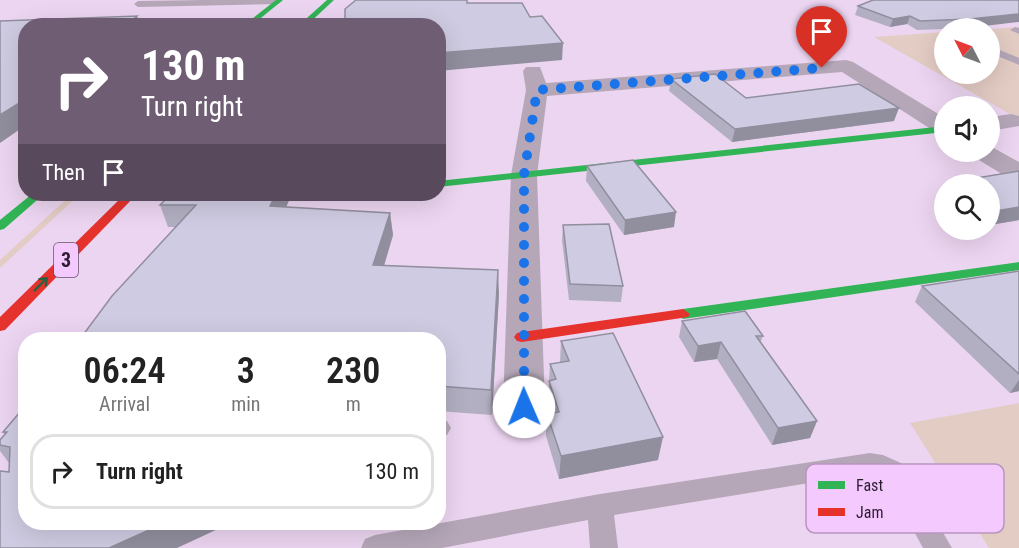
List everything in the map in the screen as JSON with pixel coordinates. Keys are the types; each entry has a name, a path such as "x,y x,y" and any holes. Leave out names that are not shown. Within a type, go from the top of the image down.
{"main road":[{"path":"310,18 331,0"},
{"path":"257,18 279,1"},
{"path":"446,183 934,130"},
{"path":"0,226 30,201"},
{"name":"3","path":"0,326 124,201"},
{"path":"522,337 1019,266"}],"street":[{"path":"524,407 522,337 524,175 535,80 846,66 934,122"},
{"path":"1000,162 1019,173"}],"lane":[{"path":"138,4 279,1"},
{"path":"1000,53 1019,62"},
{"path":"375,548 600,506 806,473"},
{"path":"600,506 604,548"},
{"path":"929,533 938,548"}],"shaded area":[{"path":"1019,27 1019,119 1000,108 1000,96 978,96 957,84 1000,84 1000,28"},
{"path":"934,33 934,71 874,37"},
{"path":"64,201 72,201 0,268 0,260"},
{"path":"1019,403 1019,548 989,548 980,533 1004,533 1004,464 936,464 910,423"}],"building":[{"path":"356,0 467,0 467,3 522,3 530,17 542,16 563,43 446,52 446,18 345,18 345,9"},
{"path":"873,0 1019,0 1019,14 980,18 934,18 934,20 920,21 910,16 893,19 858,6"},
{"path":"137,16 135,18 82,18"},
{"path":"18,20 18,104 0,115 0,21"},
{"path":"715,74 746,98 859,84 899,108 735,129 671,79"},
{"path":"633,160 676,212 625,220 587,166"},
{"path":"1019,171 1019,207 1000,210 1000,174"},
{"path":"164,201 272,201 270,206 390,213 373,265 498,270 491,390 446,387 446,332 85,332 112,296 196,205 160,205"},
{"path":"609,224 623,286 570,284 563,225"},
{"path":"1019,271 1019,374 922,286"},
{"path":"745,311 763,336 756,336 817,421 778,428 721,342 698,346 682,321"},
{"path":"613,333 663,437 561,456 547,414 559,412 549,381 556,379 550,364 569,361 561,341"},
{"path":"18,414 18,530 149,530 109,548 0,548 0,471 9,472 10,447 0,445 0,440 7,432 3,432"}],"traffic: fast":[{"path":"256,18 280,0"},
{"path":"310,18 331,0"},
{"path":"446,183 934,130"},
{"path":"0,226 30,201"},
{"path":"683,314 1019,266"}],"traffic: jam":[{"path":"0,326 124,201"},
{"path":"522,337 683,314"}],"route":[{"path":"524,407 522,337 524,175 537,90 822,68"}]}
